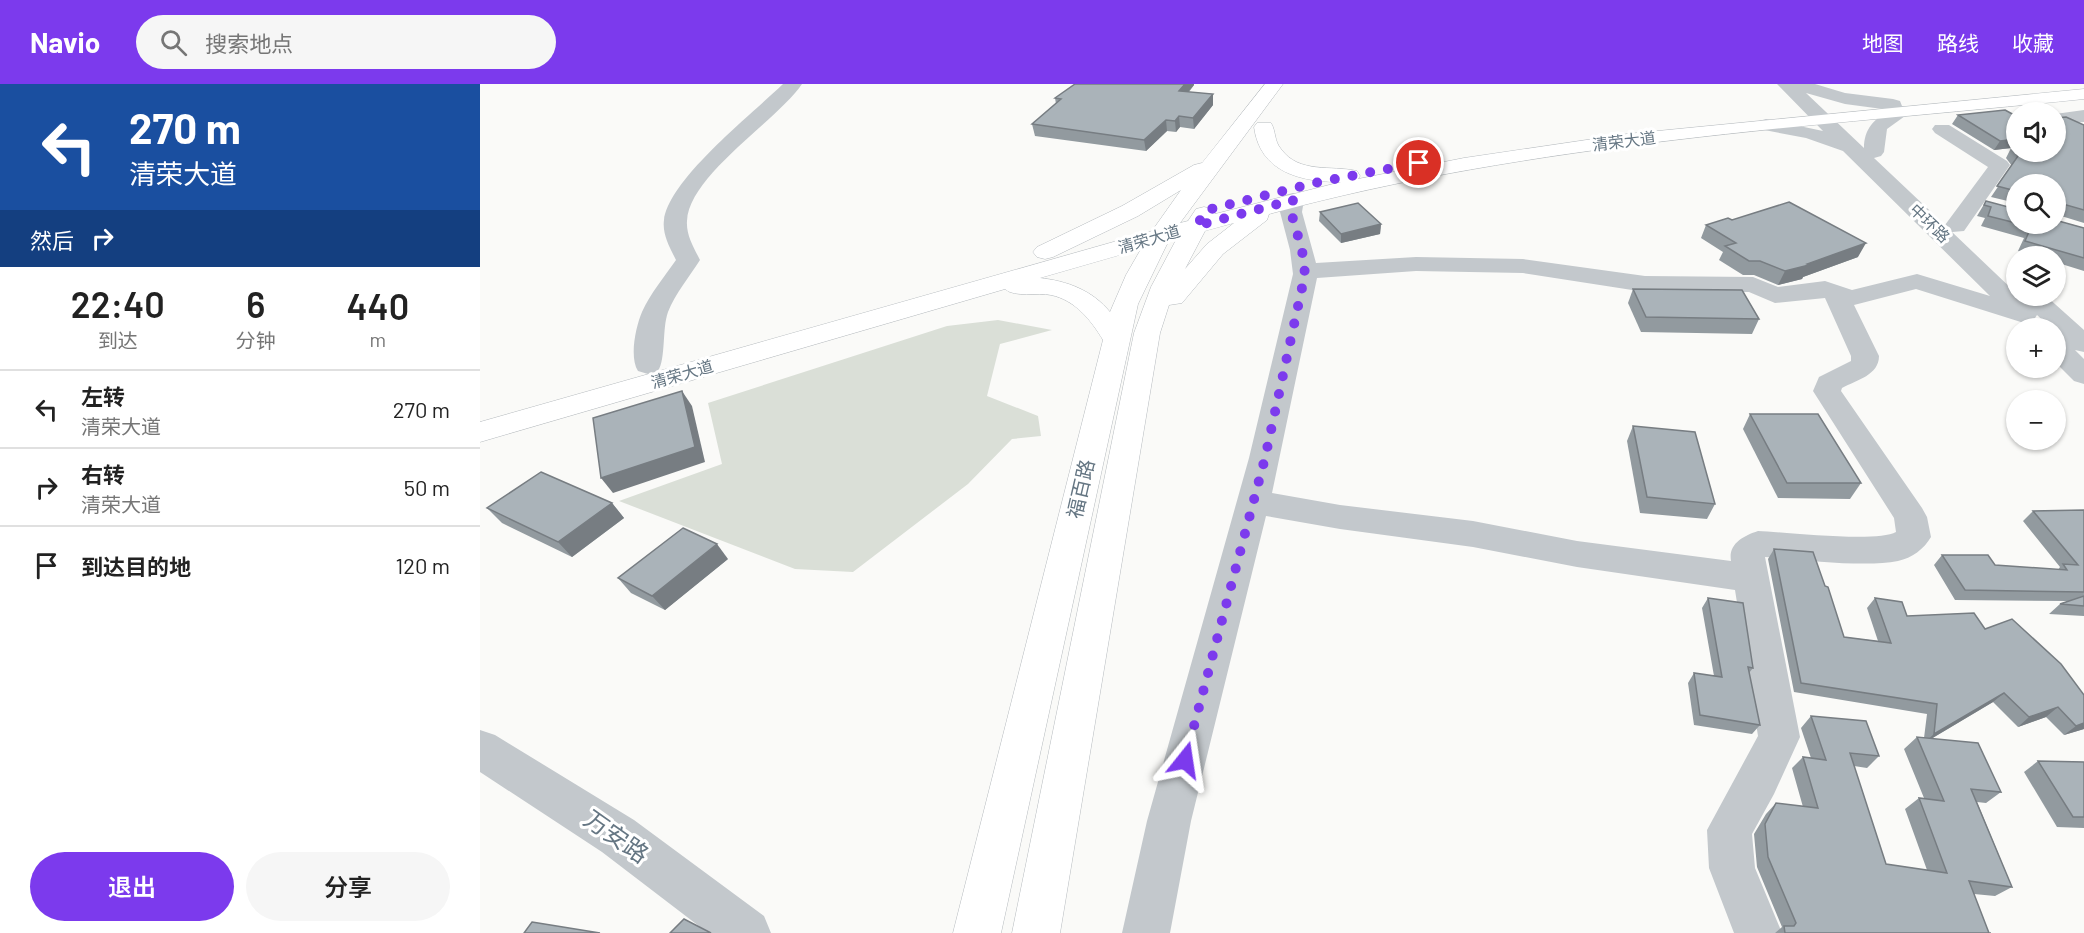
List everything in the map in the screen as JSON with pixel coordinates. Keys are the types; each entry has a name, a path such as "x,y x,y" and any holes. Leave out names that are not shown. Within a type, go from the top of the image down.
{"main road":[{"name":"福百路","path":"977,933 1131,336 1160,296 1190,218 1236,149 1274,84"},
{"name":"福百路","path":"1236,149 1264,127 1295,84"},
{"name":"清荣大道","path":"480,412 1022,262 1351,176 1774,104 1825,115 2084,87"},
{"name":"清荣大道","path":"1898,108 2084,94"},
{"name":"清荣大道","path":"480,432 970,290 1190,218 1291,200 1464,164 1627,140 1774,104"},
{"path":"1264,127 1267,146 1281,162 1300,171 1323,177 1351,176"},
{"path":"1022,262 1136,208 1236,149"},
{"path":"970,290 1027,285 1061,287 1088,303 1103,318 1131,336 1215,249 1263,212 1291,200"},
{"name":"福百路","path":"1036,933 1131,336"}],"street":[{"path":"648,365 648,345 655,312 688,260 678,240 675,217 692,186 707,168 793,84"},
{"path":"1799,84 1822,93 1898,108"},
{"path":"1799,84 1825,115"},
{"path":"1774,104 1811,133 1865,152 1878,126 1898,108"},
{"path":"1774,104 1825,115"},
{"name":"中环路","path":"1825,115 2031,313 2073,339 2084,375"},
{"path":"2084,116 2062,118 2084,130"},
{"path":"1942,129 2000,165 1985,204 1956,226"},
{"name":"中环路","path":"1865,152 1956,226 2006,272"},
{"path":"1146,933 1169,821 1265,458 1305,271 1302,250 1291,212 1291,200"},
{"path":"1305,271 1416,264 1523,266 1645,284 1753,285 1775,295 1825,289 1850,298 1917,281 2031,313"},
{"path":"1758,933 1732,868 1729,830 1759,780 1779,737 1747,553 1758,544 1870,550 1897,548 1914,537 1910,517 1827,391 1829,383 1865,365 1865,356 1836,293"},
{"path":"1253,502 1340,518 1473,534 1577,554 1752,578"},
{"name":"万安路","path":"480,749 618,836 747,933"}],"shaded area":[{"path":"998,320 1052,330 1000,344 987,396 1038,416 1041,436 1012,439 968,484 853,572 795,569 619,501 722,464 708,403 947,326"}],"building":[{"path":"1075,84 1185,84 1179,91 1213,94 1193,118 1179,116 1175,121 1166,120 1144,140 1032,124 1061,99 1055,98"},
{"path":"2005,110 2006,140 2000,141 1958,115"},
{"path":"2066,117 2084,125 2084,210 2066,205 2066,174 2006,174 2006,188 1997,186 2014,162 2066,162"},
{"path":"1986,201 2006,206 2006,220 1988,216 1991,207 1984,205"},
{"path":"1789,202 1866,243 1807,264 1809,265 1785,271 1760,261 1749,261 1725,246 1736,243 1706,225 1728,218 1732,220"},
{"path":"1358,203 1381,224 1341,234 1320,212"},
{"path":"2066,223 2084,228 2084,258 2066,253 2066,246 2042,246 2025,241 2028,234 2066,234"},
{"path":"1633,289 1742,290 1759,319 1646,317"},
{"path":"682,391 695,447 601,478 593,418"},
{"path":"1750,414 1818,414 1861,483 1787,483"},
{"path":"1633,426 1695,432 1715,504 1647,497"},
{"path":"541,472 612,503 558,542 487,508"},
{"path":"2084,510 2084,592 1965,590 1942,555 1988,555 1995,565 2067,570 2063,564 2078,565 2033,511"},
{"path":"683,528 717,544 652,596 618,578"},
{"path":"1774,549 1813,552 1825,586 1828,587 1844,637 1891,643 1875,598 1902,602 1907,616 1974,613 1985,629 2012,619 2061,664 2084,695 2084,723 2076,726 2058,707 2029,717 2004,693 1934,734 1937,704 1801,683"},
{"path":"2084,596 2084,606 2060,604"},
{"path":"1708,598 1743,603 1753,668 1748,667 1760,725 1700,715 1694,673 1722,677"},
{"path":"1811,716 1866,721 1879,756 1850,753 1886,864 1947,873 1919,798 1944,801 1917,737 1978,743 2001,792 1971,789 2012,887 1969,881 1989,933 1785,933 1784,926 1794,926 1796,923 1768,857 1765,824 1776,803 1818,808 1803,757 1826,760"},
{"path":"2038,761 2084,762 2084,817 2073,817"},
{"path":"684,919 711,933 670,933"},
{"path":"532,922 600,933 524,933"}],"route":[{"path":"1185,760 1265,458 1305,274 1302,250 1291,212 1293,200 1196,226 1207,210 1319,182 1419,163"}]}
